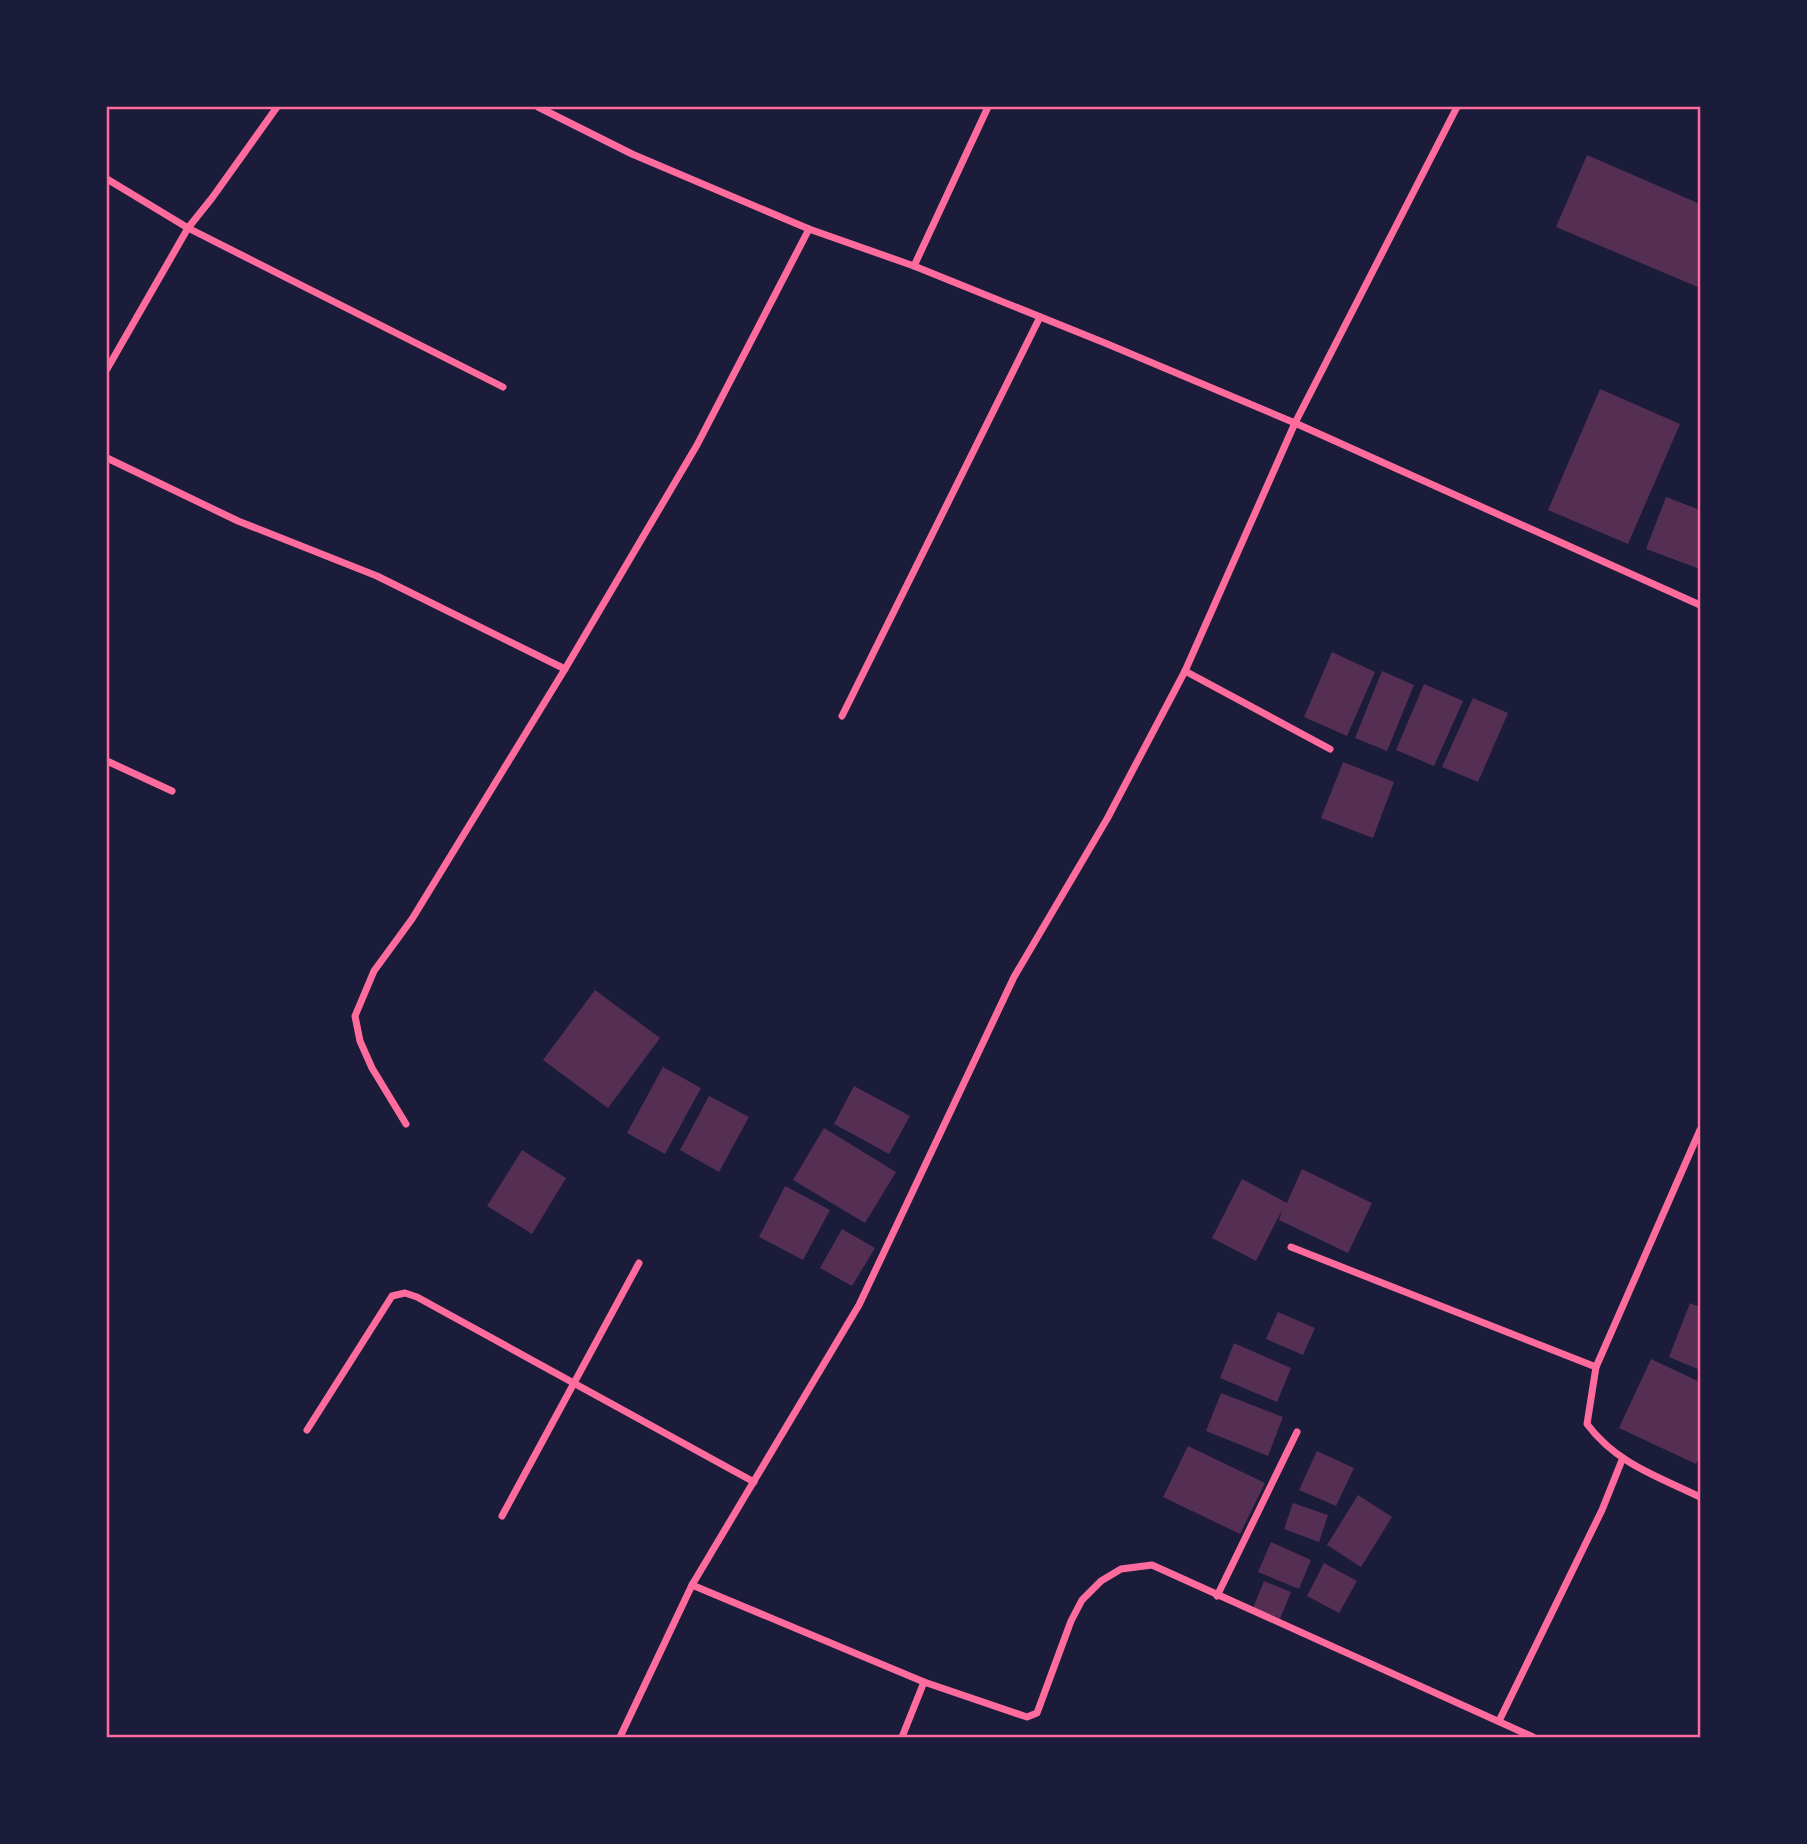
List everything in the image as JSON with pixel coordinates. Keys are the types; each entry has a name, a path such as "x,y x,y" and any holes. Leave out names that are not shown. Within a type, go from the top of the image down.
{"street":[{"path":"107,369 188,228 277,107"},
{"path":"538,107 632,154 809,229 914,266 1295,423 1700,604"},
{"path":"914,266 988,107"},
{"path":"620,1737 692,1585 859,1305 1014,978 1107,819 1185,671 1295,423 1457,107"},
{"path":"107,179 188,228 503,387"},
{"path":"406,1124 372,1068 360,1041 355,1016 374,971 412,919 565,669 697,445 809,229"},
{"path":"842,716 1040,317"},
{"path":"107,458 238,521 377,576 565,669"},
{"path":"1185,671 1330,749"},
{"path":"107,761 172,791"},
{"path":"1700,1130 1596,1367 1587,1424 1622,1460 1700,1497"},
{"path":"1291,1247 1596,1367"},
{"path":"502,1516 639,1263"},
{"path":"307,1430 392,1296 405,1293 417,1297 754,1482"},
{"path":"1217,1596 1297,1432"},
{"path":"1499,1721 1602,1510 1622,1460"},
{"path":"692,1585 924,1682 1027,1717 1037,1713 1082,1600 1101,1581 1121,1569 1152,1566 1533,1737"},
{"path":"902,1737 924,1682"}],"building":[{"path":"1587,155 1700,204 1700,288 1556,227"},
{"path":"1600,389 1680,424 1628,544 1548,510"},
{"path":"1666,497 1700,510 1700,569 1646,549"},
{"path":"1332,652 1375,672 1347,736 1304,717"},
{"path":"1382,671 1414,685 1387,751 1355,738"},
{"path":"1424,684 1463,701 1434,766 1396,750"},
{"path":"1473,698 1508,713 1478,782 1442,767"},
{"path":"1343,762 1394,782 1373,838 1321,818"},
{"path":"595,990 660,1038 608,1108 543,1060"},
{"path":"663,1067 701,1088 665,1154 627,1133"},
{"path":"854,1086 910,1116 889,1154 834,1124"},
{"path":"709,1096 749,1117 719,1172 680,1150"},
{"path":"824,1128 896,1172 865,1223 793,1180"},
{"path":"522,1150 566,1178 532,1234 487,1206"},
{"path":"1302,1169 1372,1203 1348,1253 1279,1220 1282,1210 1256,1261 1212,1238 1242,1179 1287,1203"},
{"path":"785,1186 830,1210 803,1260 759,1237"},
{"path":"842,1229 875,1248 852,1286 820,1268"},
{"path":"1690,1303 1700,1307 1700,1370 1669,1357"},
{"path":"1278,1312 1315,1328 1303,1355 1266,1339"},
{"path":"1234,1343 1291,1368 1277,1402 1220,1378"},
{"path":"1651,1359 1700,1382 1700,1455 1696,1464 1619,1428"},
{"path":"1221,1393 1283,1417 1268,1456 1206,1431"},
{"path":"1188,1446 1265,1483 1240,1534 1163,1497"},
{"path":"1317,1451 1354,1468 1336,1506 1299,1490"},
{"path":"1358,1495 1392,1517 1361,1567 1327,1545"},
{"path":"1293,1503 1328,1515 1319,1542 1284,1529"},
{"path":"1271,1542 1311,1560 1299,1589 1258,1572"},
{"path":"1324,1563 1357,1581 1339,1613 1307,1596"},
{"path":"1264,1581 1291,1592 1280,1619 1253,1608"}]}
